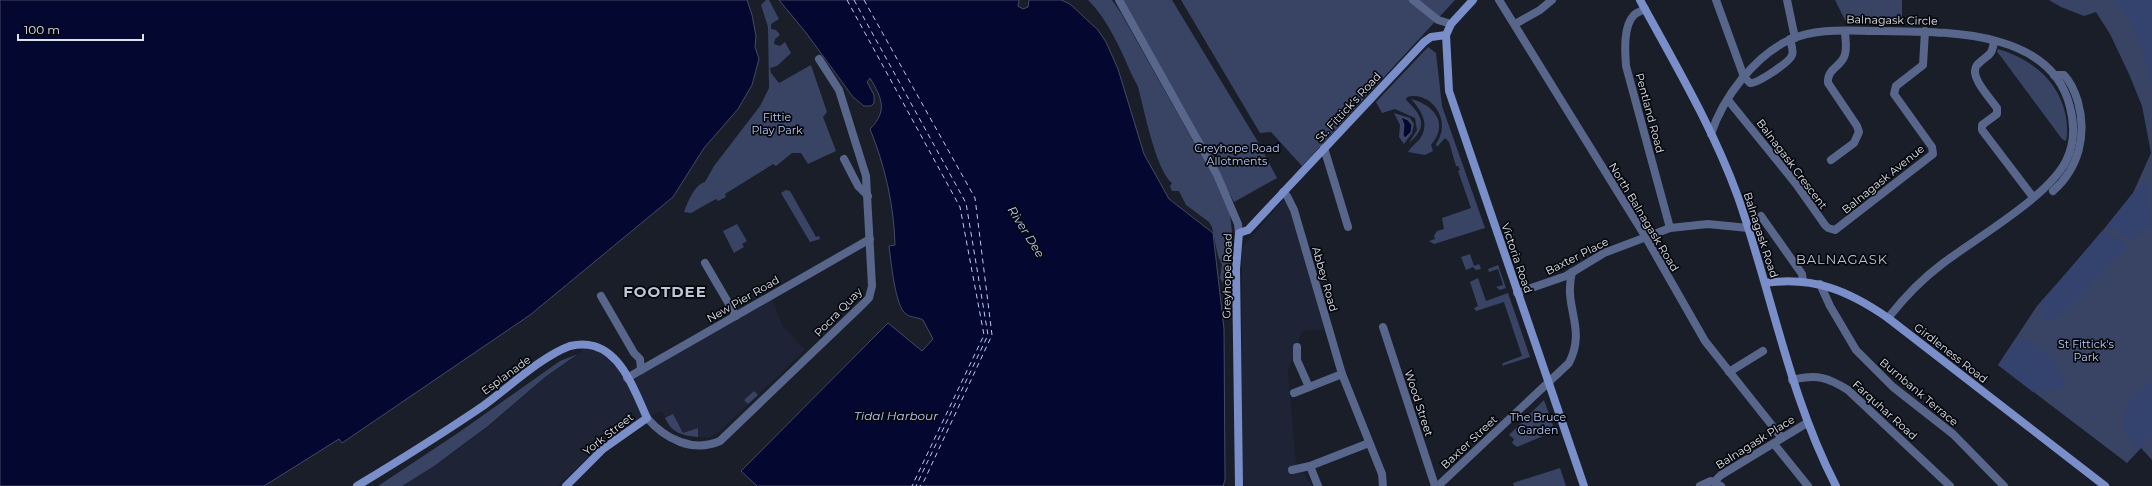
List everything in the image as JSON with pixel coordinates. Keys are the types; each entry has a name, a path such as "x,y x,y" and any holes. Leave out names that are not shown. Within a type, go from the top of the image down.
{"street":[{"name":"Greyhope Road","path":"1118,0 1217,175 1238,224 1239,233 1236,269 1239,486"},
{"path":"1413,0 1438,20 1451,24"},
{"path":"1446,35 1451,24 1473,0"},
{"name":"North Balnagask Road","path":"1499,0 1645,236 1705,341 1782,438"},
{"path":"1514,24 1540,10 1552,0"},
{"name":"Balnagask Road","path":"1640,0 1711,134 1738,196 1765,283 1792,380 1807,423 1836,486"},
{"path":"1716,0 1744,77 1750,83 1756,83 1788,60 1792,55 1788,0"},
{"name":"Pentland Road","path":"1645,9 1632,17 1629,24 1625,48 1626,66 1670,228"},
{"path":"1831,160 1854,143 1859,136 1857,126 1828,83 1830,72 1841,62 1845,54 1845,31"},
{"name":"Balnagask Circle","path":"1711,134 1728,100 1744,77 1769,52 1792,39 1816,32 1925,31 1944,32 1994,41 2026,53 2054,75 2069,102 2073,120 2073,137 2069,153 2063,167 2052,180 2033,197 1941,265 1900,304 1888,318"},
{"name":"Balnagask Avenue","path":"1843,225 1933,154 1932,147 1894,94 1896,86 1922,65 1925,31"},
{"name":"St. Fittick's Road","path":"1239,233 1248,230 1424,42 1431,37 1446,35"},
{"name":"Victoria Road","path":"1446,35 1448,79 1453,106 1584,486"},
{"path":"1994,41 1990,55 1977,66 1975,71 1977,80 1998,108 1997,114 1982,125 1982,130 2033,197"},
{"name":"Pocra Quay","path":"647,418 660,431 673,439 684,443 705,446 725,437 867,300 872,286 866,176 839,90 819,59"},
{"path":"2053,191 2060,185 2072,169 2083,134 2081,113 2073,88 2064,75 2054,75"},
{"name":"Balnagask Crescent","path":"1728,100 1796,184 1825,225 1828,228 1835,230 1843,225"},
{"path":"1324,148 1348,227"},
{"path":"844,159 858,186 868,196"},
{"name":"Abbey Road","path":"1283,192 1287,196 1294,210 1342,374 1382,474 1383,486"},
{"path":"1761,216 1802,274 1803,281"},
{"name":"Baxter Place","path":"1517,293 1572,272 1604,253 1645,236 1670,228 1708,224 1748,228"},
{"name":"New Pier Road","path":"627,378 870,239"},
{"path":"705,262 736,316"},
{"name":"Baxter Street","path":"1438,486 1548,384 1569,362 1576,345 1577,330 1570,302 1570,283 1572,272"},
{"name":"Girdleness Road","path":"1765,283 1803,281 1820,284 1842,291 1865,303 1888,318 2105,486"},
{"name":"Burnbank Terrace","path":"1820,284 1830,306 1856,350 1894,387 1952,434 2004,486"},
{"path":"601,296 634,353 640,359 641,370"},
{"name":"Wood Street","path":"1383,327 1434,486"},
{"name":"Esplanade","path":"357,486 446,431 526,373 571,346 584,345 596,347 606,352 627,378 647,418"},
{"path":"1297,347 1297,360 1309,387"},
{"path":"1730,372 1763,351"},
{"path":"1294,392 1342,374"},
{"name":"Farquhar Road","path":"1792,380 1813,376 1823,377 1830,379 1848,390 1950,486"},
{"name":"York Street","path":"566,486 603,449 647,418"},
{"name":"Balnagask Place","path":"1700,486 1707,481 1718,484 1721,474 1774,444 1807,423"},
{"path":"1292,470 1310,466 1369,443"},
{"path":"1774,444 1808,486"},
{"path":"1310,466 1318,486"}],"shaded area":[{"path":"2115,0 2152,0 2152,93 2148,69 2132,23"},
{"path":"2147,180 2151,226 2131,241 2117,230 2106,227 2133,193"},
{"path":"1283,200 1289,207 1327,329 1302,331 1288,371 1296,463 1312,486 1244,486 1242,476 1242,248"},
{"path":"2102,231 2116,237 2127,246 2065,313 2053,321 2045,320 2042,313 2044,299"},
{"path":"771,295 782,325 805,350 758,395 754,391 744,400 748,404 720,431 711,437 698,437 680,434 670,428 662,411 647,418 588,458 557,486 402,486 457,450 488,427 545,377 580,354 584,345 606,352 628,378"},
{"path":"2016,338 2033,345 2049,356 2060,371 2064,380 2065,389 2033,392 1998,365"},
{"path":"2152,381 2152,434 2138,450 2124,433 2123,418 2131,397"}],"green space":[{"name":"Fittie Play Park","path":"766,0 769,0 779,19 771,24 771,29 776,30 780,35 775,39 774,44 780,46 785,42 791,53 777,66 770,68 771,73 779,83 811,65 827,112 823,117 836,151 808,164 801,153 792,153 776,166 773,164 725,194 726,197 718,201 716,199 691,213 684,212 695,190 705,182 714,166 760,106 769,88 768,27 761,5"},
{"path":"1088,0 1112,0 1121,13 1214,178 1230,214 1233,241 1230,265 1230,296 1220,278 1222,265 1218,256 1212,227 1209,222 1186,205 1179,191 1172,191 1170,186 1172,183 1166,176 1156,153 1138,87 1118,44 1102,16"},
{"name":"Greyhope Road Allotments","path":"1123,0 1172,0 1258,142 1277,178 1234,202"},
{"path":"1181,0 1455,0 1302,166 1271,132 1260,133"},
{"path":"1835,0 1902,0 1902,24 1846,22"},
{"name":"St Fittick's Park","path":"2049,0 2152,0 2152,460 2141,448 2127,463 1998,365 2037,306 2091,245 2133,193 2151,153 2142,106 2110,34 2096,12 2084,16 2061,7"},
{"path":"1428,47 1436,53 1442,106 1485,228 1434,244 1429,241 1435,239 1434,236 1437,231 1444,229 1442,218 1471,208 1458,171 1460,170 1458,166 1456,166 1449,142 1445,138 1437,147 1436,144 1441,135 1441,117 1437,109 1424,98 1416,96 1407,97 1406,100 1416,111 1421,122 1419,132 1409,143 1417,130 1415,118 1395,109 1382,113 1376,102"},
{"path":"1998,49 2010,53 2032,65 2050,82 2057,92 2066,117 2066,141 2062,139 1997,52"},
{"path":"1411,99 1427,106 1433,111 1437,116 1439,123 1439,130 1431,145 1433,151 1425,155 1408,152 1419,140 1424,129 1421,113"},
{"path":"1394,113 1410,118 1414,124 1412,133 1404,144 1399,137 1400,125"},
{"path":"786,190 790,191 816,237 819,236 820,239 810,242 781,193"},
{"path":"737,224 747,241 742,244 744,247 734,253 723,231"},
{"path":"1470,254 1474,266 1479,264 1481,269 1476,270 1473,267 1466,270 1461,257"},
{"path":"1498,265 1506,288 1500,290 1496,287 1503,285 1498,269 1489,272 1488,269"},
{"path":"1478,278 1486,301 1508,293 1530,357 1502,366 1503,363 1522,356 1504,302 1476,311 1474,308 1478,306 1470,282"},
{"path":"578,354 545,377 488,426 434,466 402,486 378,486 458,433 560,361"},
{"path":"754,391 758,395 748,404 744,400"},
{"name":"The Bruce Garden","path":"1544,400 1555,431 1517,447 1512,443 1514,439 1509,435"},
{"path":"673,414 683,433 698,428 698,437 675,431 665,418"},
{"path":"1560,468 1566,486 1514,486 1513,483"}],"water":[{"path":"0,0 747,0 752,15 756,36 755,47 759,59 752,85 738,109 704,148 673,197 530,315 342,443 339,439 264,486 0,486"},
{"path":"779,0 1019,0 1018,6 1023,9 1028,7 1029,0 1061,0 1070,4 1098,30 1106,42 1118,69 1144,154 1169,199 1213,233 1224,329 1225,480 1223,486 757,486 741,471 888,323 922,351 933,339 923,320 912,317 902,310 896,293 889,246 895,245 891,200 880,157 870,129 876,122 881,110 878,92 870,78 867,82 874,95 874,103 871,106 864,106 853,97 807,34"},
{"path":"1401,117 1408,120 1412,125 1411,132 1405,138 1403,135 1404,125"}],"ferry route":[{"path":"847,0 960,207 984,335 912,486"},
{"path":"854,0 966,203 988,335 916,486"},
{"path":"864,0 975,198 992,335 924,481 920,486"}],"district":[{"name":"BALNAGASK","path":"1842,259"},
{"name":"FOOTDEE","path":"665,292"}],"water label":[{"name":"River Dee","path":"1026,232"},
{"name":"Tidal Harbour","path":"896,416"}]}
